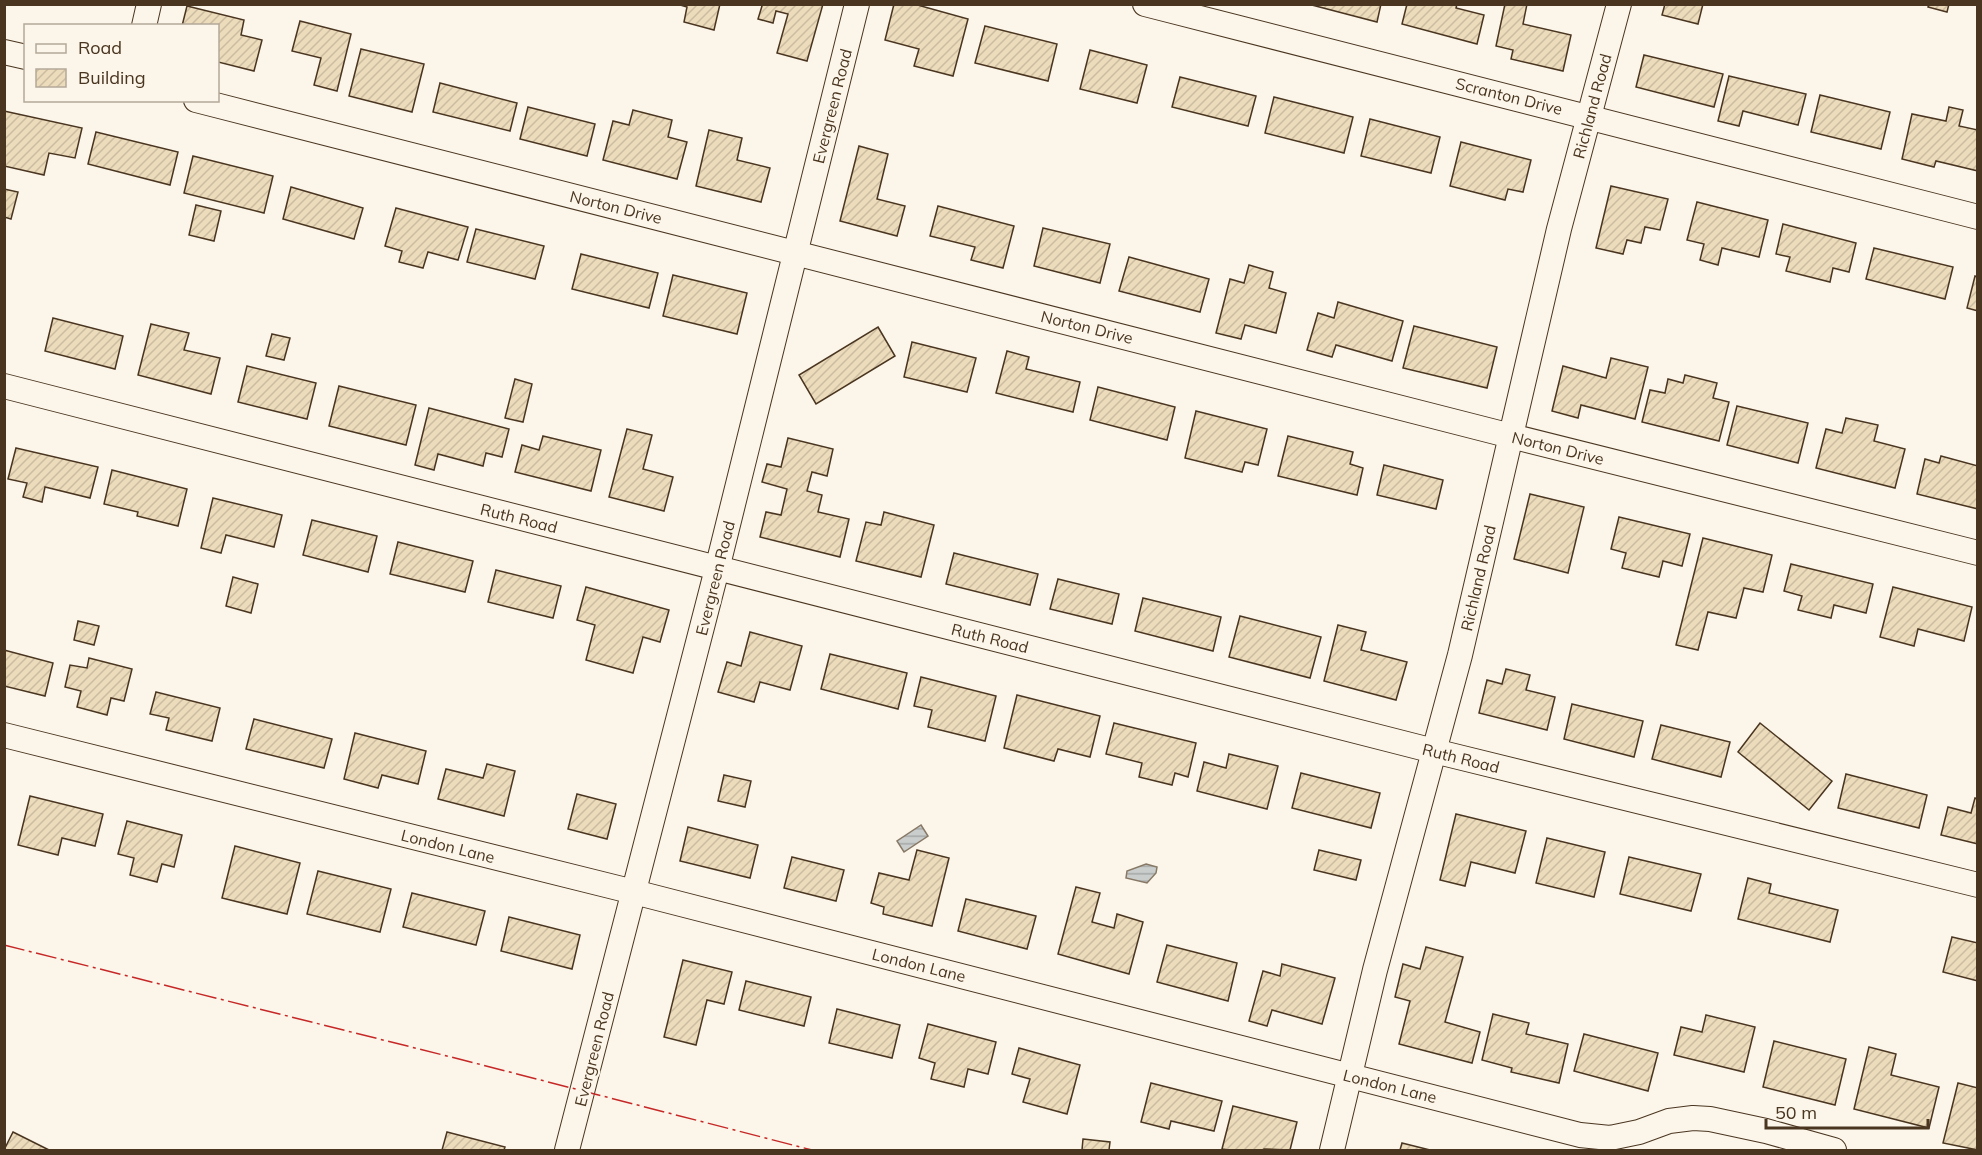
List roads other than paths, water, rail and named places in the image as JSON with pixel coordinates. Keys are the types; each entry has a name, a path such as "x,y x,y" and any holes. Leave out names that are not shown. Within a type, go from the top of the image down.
{"street":[{"path":"144,24 149,4"},
{"name":"Evergreen Road","path":"567,1150 717,569 857,4"},
{"name":"Scranton Drive","path":"1145,4 1977,217"},
{"name":"Richland Road","path":"1332,1150 1375,970 1460,656 1559,229 1619,4"},
{"path":"4,52 24,57"},
{"name":"Norton Drive","path":"204,102 1977,553"},
{"name":"Ruth Road","path":"4,386 1434,751 1977,885"},
{"name":"London Lane","path":"4,735 634,892 1580,1135 1610,1138 1639,1132 1669,1121 1693,1118 1710,1119 1767,1131 1834,1150"}]}
